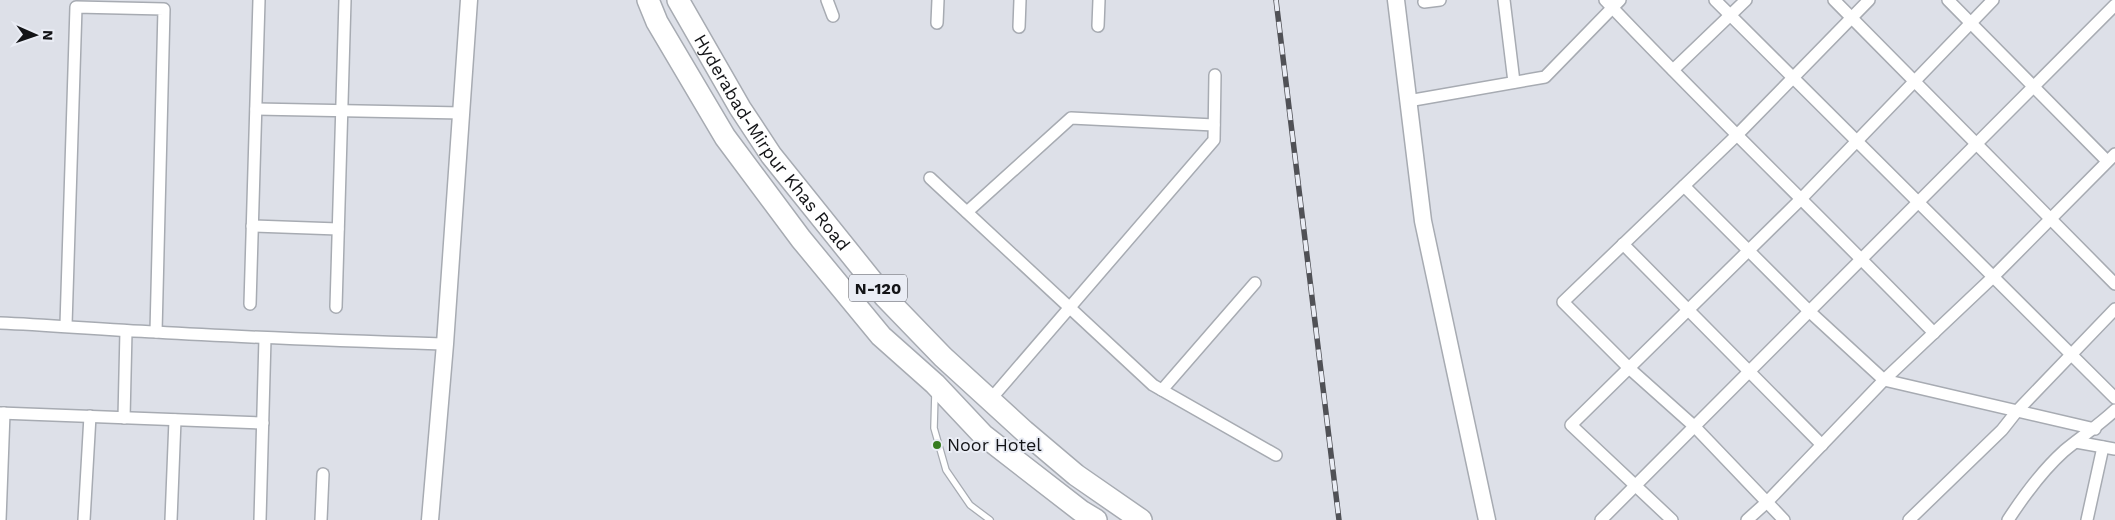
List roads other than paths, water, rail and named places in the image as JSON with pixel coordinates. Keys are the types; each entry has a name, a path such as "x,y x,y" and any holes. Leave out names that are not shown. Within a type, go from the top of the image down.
{"highway":[{"name":"Hyderabad-Mirpur Khas Road","path":"648,0 657,22 725,137 801,239 881,336 935,384 983,436 1080,511 1096,520"},
{"name":"Hyderabad-Mirpur Khas Road","path":"678,0 740,108 771,155 885,297 943,357 1076,475 1141,520"}],"street":[{"path":"250,304 259,0"},
{"path":"336,307 345,0"},
{"path":"430,520 470,0"},
{"path":"827,0 833,16"},
{"path":"937,23 938,0"},
{"path":"1019,27 1020,0"},
{"path":"1098,26 1099,0"},
{"path":"1396,0 1423,221 1488,520"},
{"path":"1424,2 1440,0"},
{"path":"1504,0 1514,82"},
{"path":"1715,0 2115,398"},
{"path":"1673,70 1746,0"},
{"path":"1834,0 2115,284"},
{"path":"1784,520 1695,428 1630,369 1563,302 1737,135 1869,0"},
{"path":"1747,520 1767,502 1884,380 1993,277 2111,158 2034,86 1948,0"},
{"path":"1672,520 1571,425 1800,200 1993,0"},
{"path":"1408,101 1544,77 1612,2 1673,70 1800,200 1863,259 1934,332"},
{"path":"1602,520 1919,203 2114,3"},
{"path":"66,325 76,8 164,9 156,332"},
{"path":"990,400 1214,140 1216,75"},
{"path":"256,108 462,113"},
{"path":"967,212 1071,118 1214,125"},
{"path":"930,178 1153,385 1276,455"},
{"path":"1684,186 1810,312 1884,380 2095,429"},
{"path":"252,226 338,229"},
{"path":"1624,244 1822,445"},
{"path":"1162,390 1255,283"},
{"path":"1909,520 2002,430 2115,309"},
{"path":"0,323 66,325 126,331 266,338 445,344"},
{"path":"124,418 126,331"},
{"path":"260,520 266,338"},
{"path":"2008,520 2018,504 2064,452 2095,429 2115,410"},
{"path":"0,520 2,413 263,423"},
{"path":"84,520 90,416"},
{"path":"171,520 175,420"},
{"path":"2076,442 2115,449"},
{"path":"2087,520 2103,447"},
{"path":"320,520 323,474"},
{"path":"2015,520 2018,504"}],"lane":[{"path":"935,384 934,428 946,470 970,506 990,520"}],"railway":[{"path":"1276,0 1339,520"}],"place":[{"name":"Noor Hotel","path":"937,445"}]}
